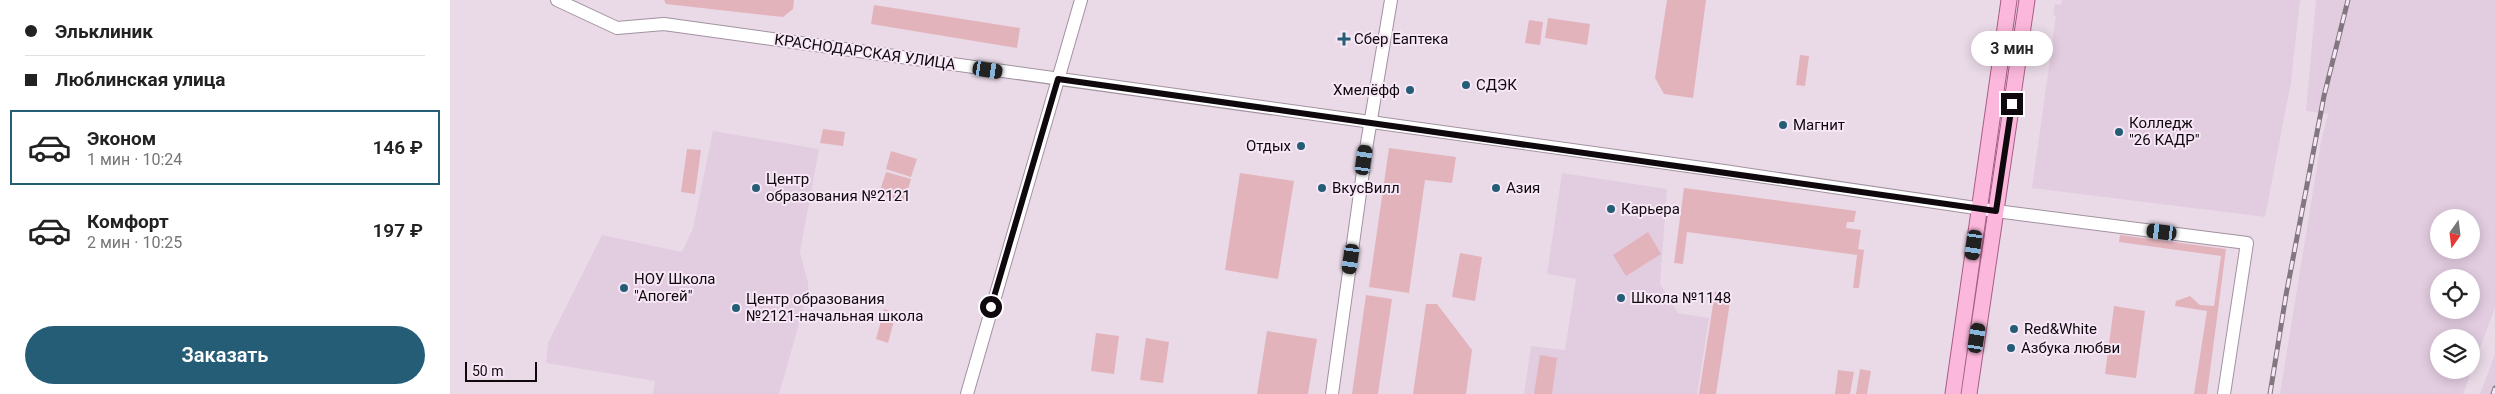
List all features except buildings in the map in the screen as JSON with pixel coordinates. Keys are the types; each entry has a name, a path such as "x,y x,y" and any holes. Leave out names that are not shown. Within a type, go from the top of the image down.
{"main road":[{"path":"1953,394 2010,0"},
{"path":"1969,394 2026,0"}],"street":[{"name":"КРАСНОДАРСКАЯ УЛИЦА","path":"557,0 617,28 664,24 1724,171 1979,209 2247,243 2224,394"},
{"path":"967,394 1081,0"},
{"path":"1332,394 1371,123 1391,0"}],"shaded area":[{"path":"664,0 794,0 793,9 783,17 666,4"},
{"path":"1667,0 1706,0 1693,98 1664,94 1655,78"},
{"name":"Колледж \"26 КАДР\"","path":"2062,0 2300,0 2291,82 2265,217 2032,188 2056,16 2053,15 2055,4 2061,5"},
{"path":"2316,0 2495,0 2495,307 2480,348 2480,329 2430,329 2430,379 2469,379 2463,394 2280,394 2321,142 2328,114 2306,111"},
{"path":"874,5 1020,28 1017,48 871,24"},
{"path":"1548,18 1590,24 1587,45 1545,38"},
{"path":"1529,20 1543,22 1540,45 1525,43"},
{"path":"1800,55 1809,56 1805,86 1796,85"},
{"path":"823,129 845,132 843,146 820,143"},
{"path":"713,131 819,149 800,252 808,283 808,292 779,394 653,394 655,381 546,363 548,343 602,235 682,252 693,228"},
{"path":"1389,148 1456,157 1452,183 1425,180 1409,293 1369,287"},
{"path":"687,149 701,150 695,194 681,192"},
{"path":"891,151 917,159 911,177 886,169"},
{"path":"886,172 911,179 904,202 879,194"},
{"path":"1240,173 1294,181 1278,279 1225,270"},
{"name":"Школа №1148","path":"1562,173 1667,189 1660,284 1678,313 1709,318 1697,394 1524,394 1531,346 1565,350 1576,279 1547,274"},
{"path":"1684,188 1856,211 1854,222 1847,222 1846,228 1861,230 1858,249 1864,250 1859,288 1853,288 1857,255 1687,232 1683,264 1674,263"},
{"path":"1648,232 1661,254 1626,276 1613,255"},
{"path":"2120,235 2226,249 2207,394 2194,394 2207,311 2175,306 2176,301 2190,296 2200,305 2214,306 2221,256 2119,242"},
{"path":"1460,253 1482,257 1475,301 1452,297"},
{"path":"1715,292 1731,295 1716,394 1699,394"},
{"path":"1366,295 1392,299 1378,394 1352,394"},
{"path":"1426,304 1437,304 1472,350 1466,394 1413,394"},
{"path":"2114,306 2145,311 2136,378 2105,374"},
{"path":"884,309 896,313 888,343 876,339"},
{"path":"1267,331 1317,339 1308,394 1257,394"},
{"path":"1096,333 1119,336 1114,374 1091,371"},
{"path":"1146,338 1169,342 1163,383 1140,380"},
{"path":"2495,354 2495,394 2480,394"},
{"path":"1540,355 1557,358 1552,394 1534,394"},
{"path":"1860,369 1871,371 1867,394 1856,394"},
{"path":"1838,370 1854,372 1850,394 1835,394"}],"railway":[{"path":"2270,394 2286,295 2324,96 2348,0"},
{"path":"2493,394 2495,388"}],"place":[{"name":"Сбер Еаптека","path":"1344,39"},
{"name":"СДЭК","path":"1466,85"},
{"name":"Хмелёфф","path":"1410,90"},
{"name":"Магнит","path":"1783,125"},
{"name":"Колледж \"26 КАДР\"","path":"2119,132"},
{"name":"Отдых","path":"1301,146"},
{"name":"Центр образования №2121","path":"756,188"},
{"name":"ВкусВилл","path":"1322,188"},
{"name":"Азия","path":"1496,188"},
{"name":"Карьера","path":"1611,209"},
{"name":"НОУ Школа \"Апогей\"","path":"624,288"},
{"name":"Школа №1148","path":"1621,298"},
{"name":"Центр образования №2121-начальная школа","path":"736,308"},
{"name":"Red&White","path":"2014,329"},
{"name":"Азбука любви","path":"2011,348"}],"route":[{"path":"991,307 1058,79 1387,126 1724,171 1996,211 2012,104"}]}
